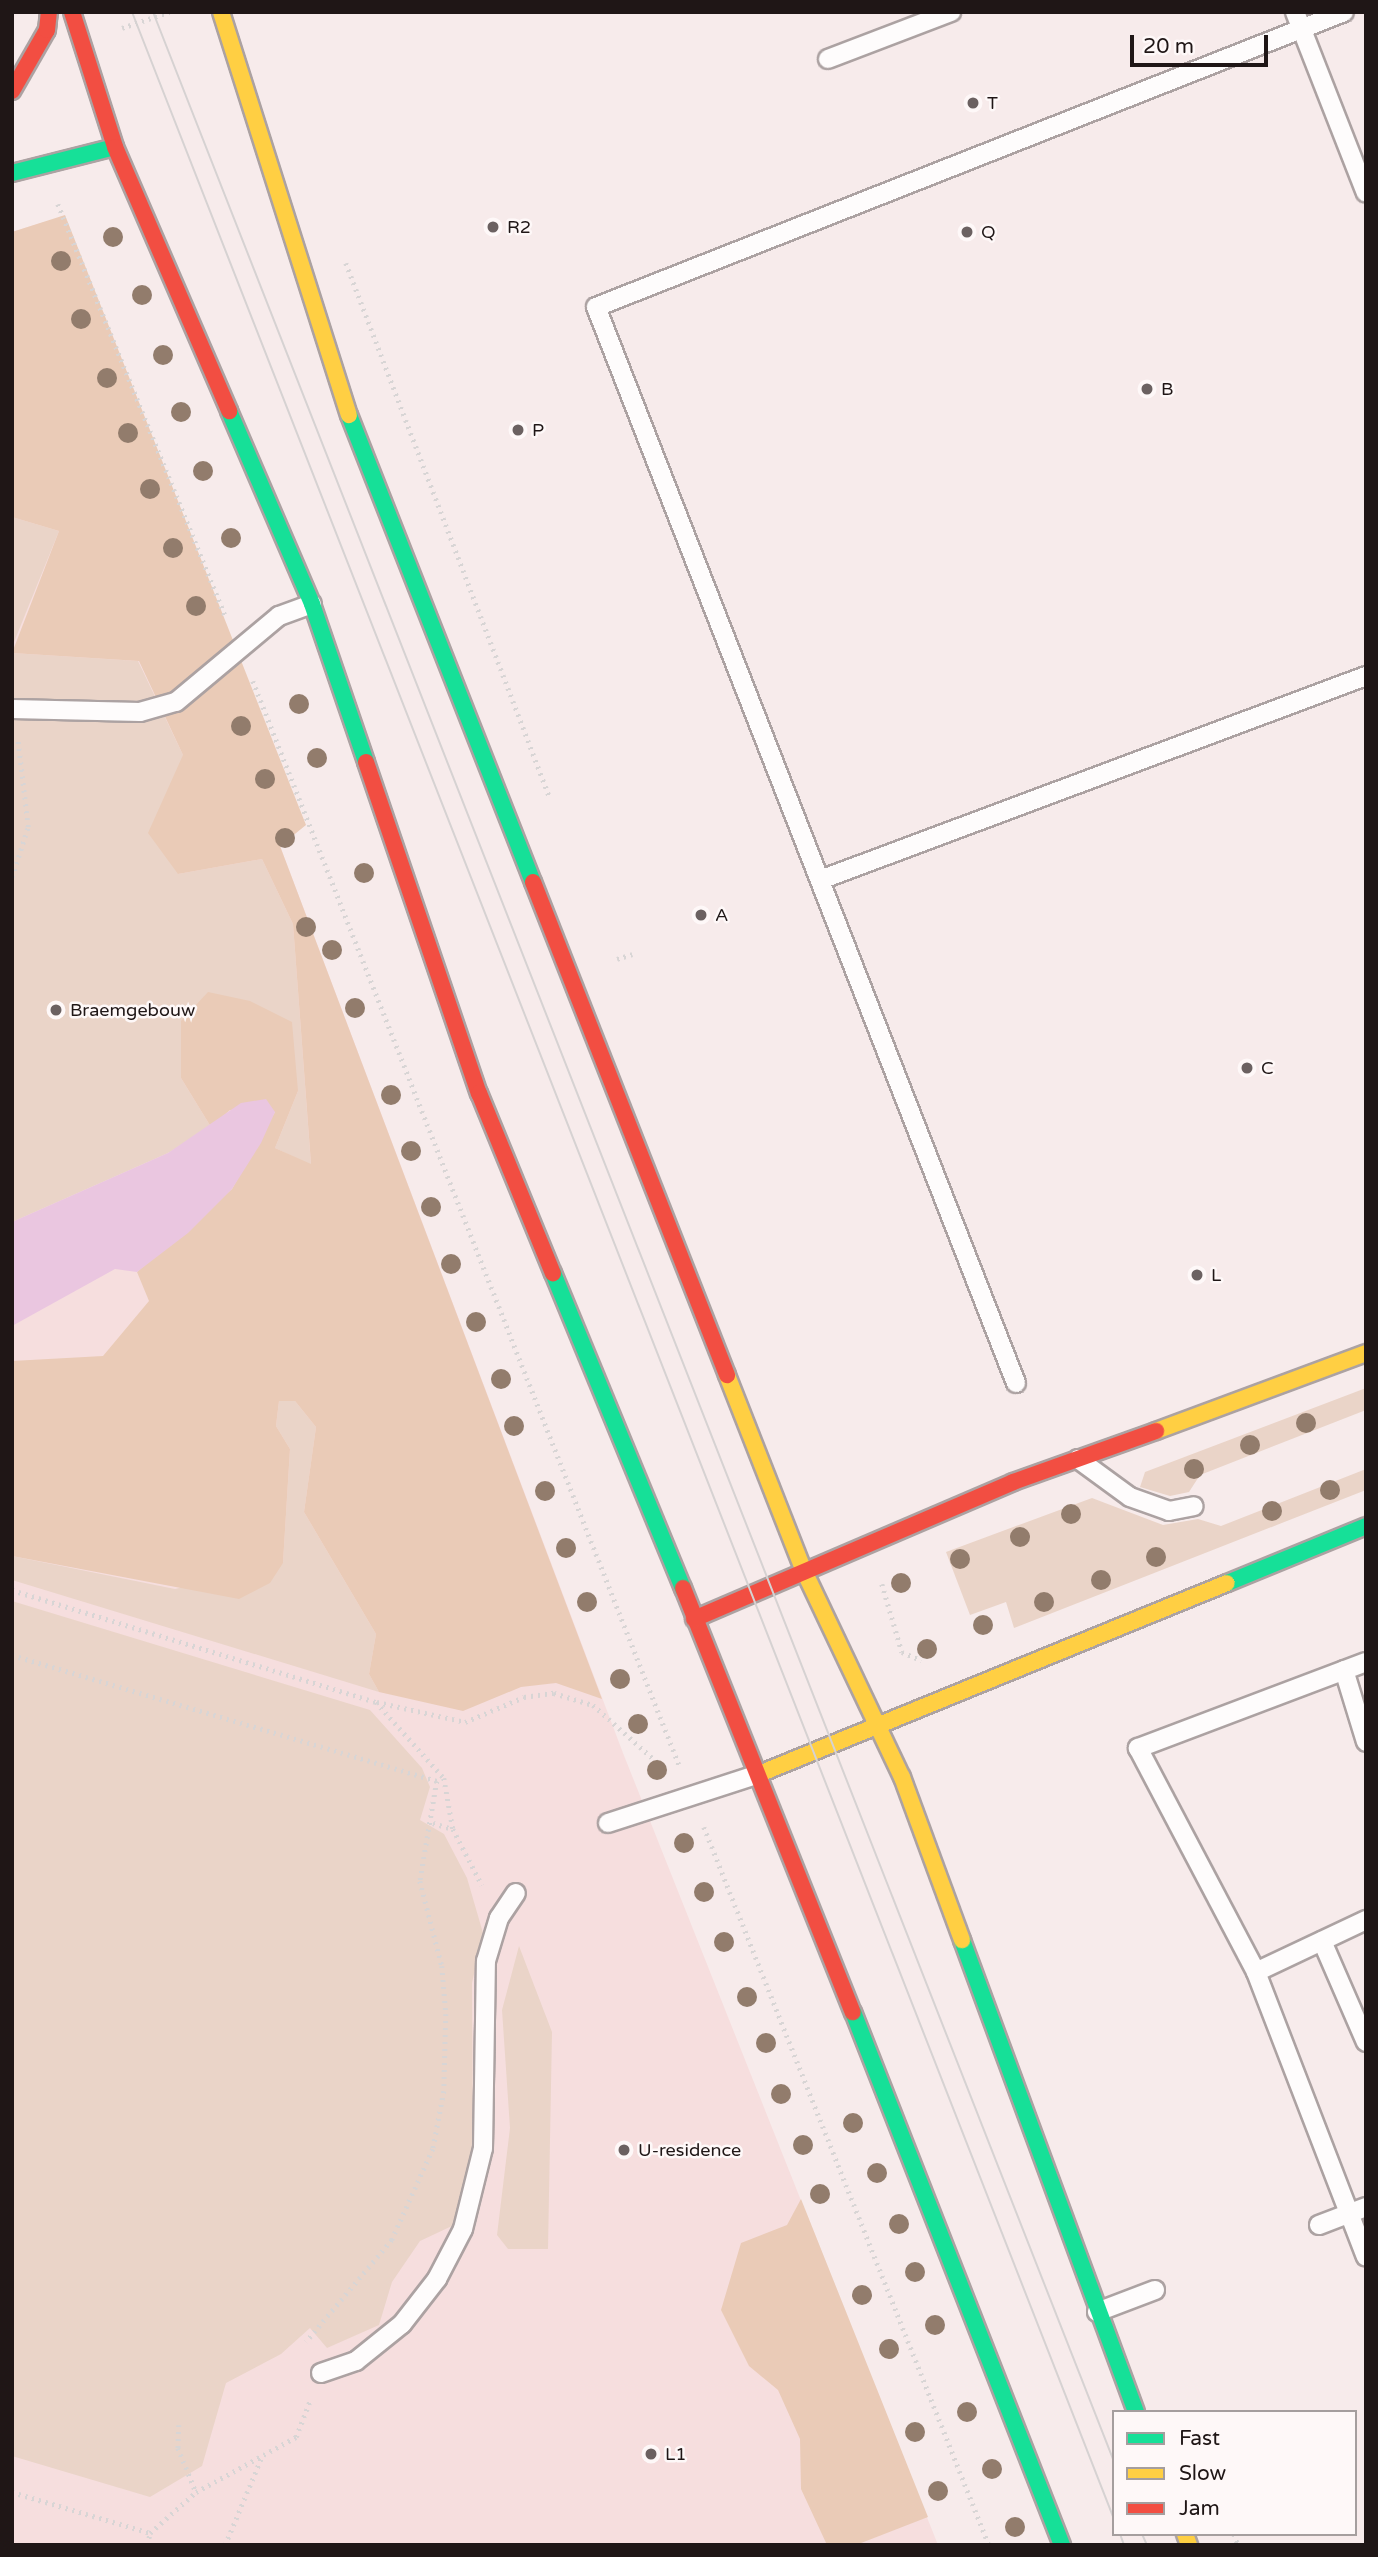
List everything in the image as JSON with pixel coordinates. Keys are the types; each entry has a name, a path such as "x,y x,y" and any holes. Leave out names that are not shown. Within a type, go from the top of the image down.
{"main road":[{"path":"12,91 47,30 49,12"},
{"path":"72,12 115,147 312,604 479,1093 759,1774 1062,2545"},
{"path":"221,12 328,362 804,1571 880,1722 1135,2410"},
{"path":"12,173 115,147"},
{"path":"694,1619 1140,1433 1170,1430 1366,1353"},
{"path":"759,1774 880,1722 1366,1526"}],"lane":[{"path":"828,59 951,12"},
{"path":"1016,1382 596,307 1298,21 1344,12"},
{"path":"1298,21 1366,193"},
{"path":"12,709 140,712 176,702 279,616 312,604"},
{"path":"820,880 1366,676"},
{"path":"1078,1459 1130,1497 1168,1511 1194,1506"},
{"path":"1366,1662 1138,1748 1256,1972 1358,2210 1366,2257"},
{"path":"1344,1670 1366,1742"},
{"path":"608,1824 690,1794 759,1774"},
{"path":"321,2373 356,2361 401,2324 437,2279 463,2229 483,2148 483,1984 499,1918 516,1893"},
{"path":"1256,1972 1366,1920"},
{"path":"1322,1941 1366,2042"},
{"path":"1319,2225 1358,2210"},
{"path":"1097,2312 1154,2290"}],"path":[{"path":"115,31 169,12"},
{"path":"59,206 252,680 989,2545"},
{"path":"217,625 226,617"},
{"path":"243,687 252,680"},
{"path":"12,877 28,827 17,737 29,737"},
{"path":"617,959 632,954"},
{"path":"884,1575 881,1592 902,1653 932,1665"},
{"path":"12,1590 348,1688 376,1702 465,1722 524,1697 554,1693 593,1705 690,1794"},
{"path":"12,1655 437,1781 433,1823 420,1881 443,1978 447,2063 440,2120 424,2176 392,2240 306,2342 321,2373"},
{"path":"376,1702 444,1778 453,1829 499,1918"},
{"path":"433,1823 453,1829"},
{"path":"179,2425 178,2448 196,2491"},
{"path":"147,2545 150,2533 196,2491 296,2437"},
{"path":"225,2545 262,2455"},
{"path":"12,2491 150,2533"}],"shaded area":[{"path":"65,215 306,825 280,846 602,1699 556,1683 521,1687 463,1711 379,1692 369,1674 376,1634 304,1512 316,1427 295,1401 279,1401 276,1426 290,1449 283,1563 270,1583 239,1599 12,1556 12,1361 103,1356 149,1301 137,1272 232,1189 275,1112 230,1110 211,1127 181,1078 181,1021 208,992 250,1001 292,1022 298,1091 275,1148 311,1164 293,924 262,859 178,874 148,833 183,755 139,661 12,653 59,531 12,517 12,232"},
{"path":"44,222 623,1753 938,2545 12,2545 12,232"},
{"path":"12,517 59,531 12,647"},
{"path":"12,653 138,661 183,755 178,874 262,859 293,924 311,1165 275,1148 298,1091 181,1021 181,1078 211,1127 168,1153 12,1222"},
{"path":"266,1099 275,1112 261,1143 232,1189 188,1233 137,1272 115,1269 12,1326 12,1222 168,1153 241,1103"},
{"path":"1366,1388 1366,1410 1200,1475 1189,1492 1170,1496 1140,1487 1145,1472"},
{"path":"279,1401 295,1401 316,1427 304,1512 376,1634 369,1674 379,1692 12,1580 12,1556 175,1589 283,1563 290,1449 276,1426"},
{"path":"1366,1469 1366,1490 1014,1628 1006,1602 970,1615 946,1552 1092,1498 1163,1525 1198,1519 1221,1526"},
{"path":"12,1601 370,1710 422,1768 430,1787 420,1820 444,1834 467,1878 483,1933 472,1983 473,2148 454,2225 420,2241 392,2282 379,2325 327,2348 310,2328 281,2354 226,2383 202,2466 150,2497 12,2456"},
{"path":"519,1946 552,2032 548,2249 508,2249 497,2235 510,2128 502,2010"},
{"path":"801,2199 928,2517 856,2545 827,2545 801,2489 800,2439 778,2390 749,2366 721,2310 741,2243 787,2225"}],"tram line":[{"path":"132,12 1112,2514"},
{"path":"153,12 1112,2457"},
{"path":"1121,2536 1124,2545"},
{"path":"1143,2536 1147,2545"}],"traffic: fast":[{"path":"12,173 115,147"},
{"path":"229,411 312,604 366,762"},
{"path":"349,415 533,882"},
{"path":"553,1273 683,1588"},
{"path":"1227,1583 1366,1526"},
{"path":"962,1940 1135,2410"},
{"path":"853,2012 1062,2545"}],"traffic: slow":[{"path":"221,12 349,415"},
{"path":"1156,1431 1366,1353"},
{"path":"727,1375 804,1571 902,1777 962,1940"},
{"path":"759,1774 1227,1583"},
{"path":"1186,2536 1189,2545"}],"traffic: jam":[{"path":"12,91 47,30 49,12"},
{"path":"72,12 115,147 229,411"},
{"path":"366,762 479,1093 553,1273"},
{"path":"533,882 727,1375"},
{"path":"694,1619 1013,1482 1156,1431"},
{"path":"683,1588 853,2012"}],"place":[{"name":"T","path":"973,103"},
{"name":"R2","path":"493,227"},
{"name":"Q","path":"967,232"},
{"name":"B","path":"1147,389"},
{"name":"P","path":"518,430"},
{"name":"A","path":"701,915"},
{"name":"Braemgebouw","path":"56,1010"},
{"name":"C","path":"1247,1068"},
{"name":"L","path":"1197,1275"},
{"name":"U-residence","path":"624,2150"},
{"name":"L1","path":"651,2454"}]}
